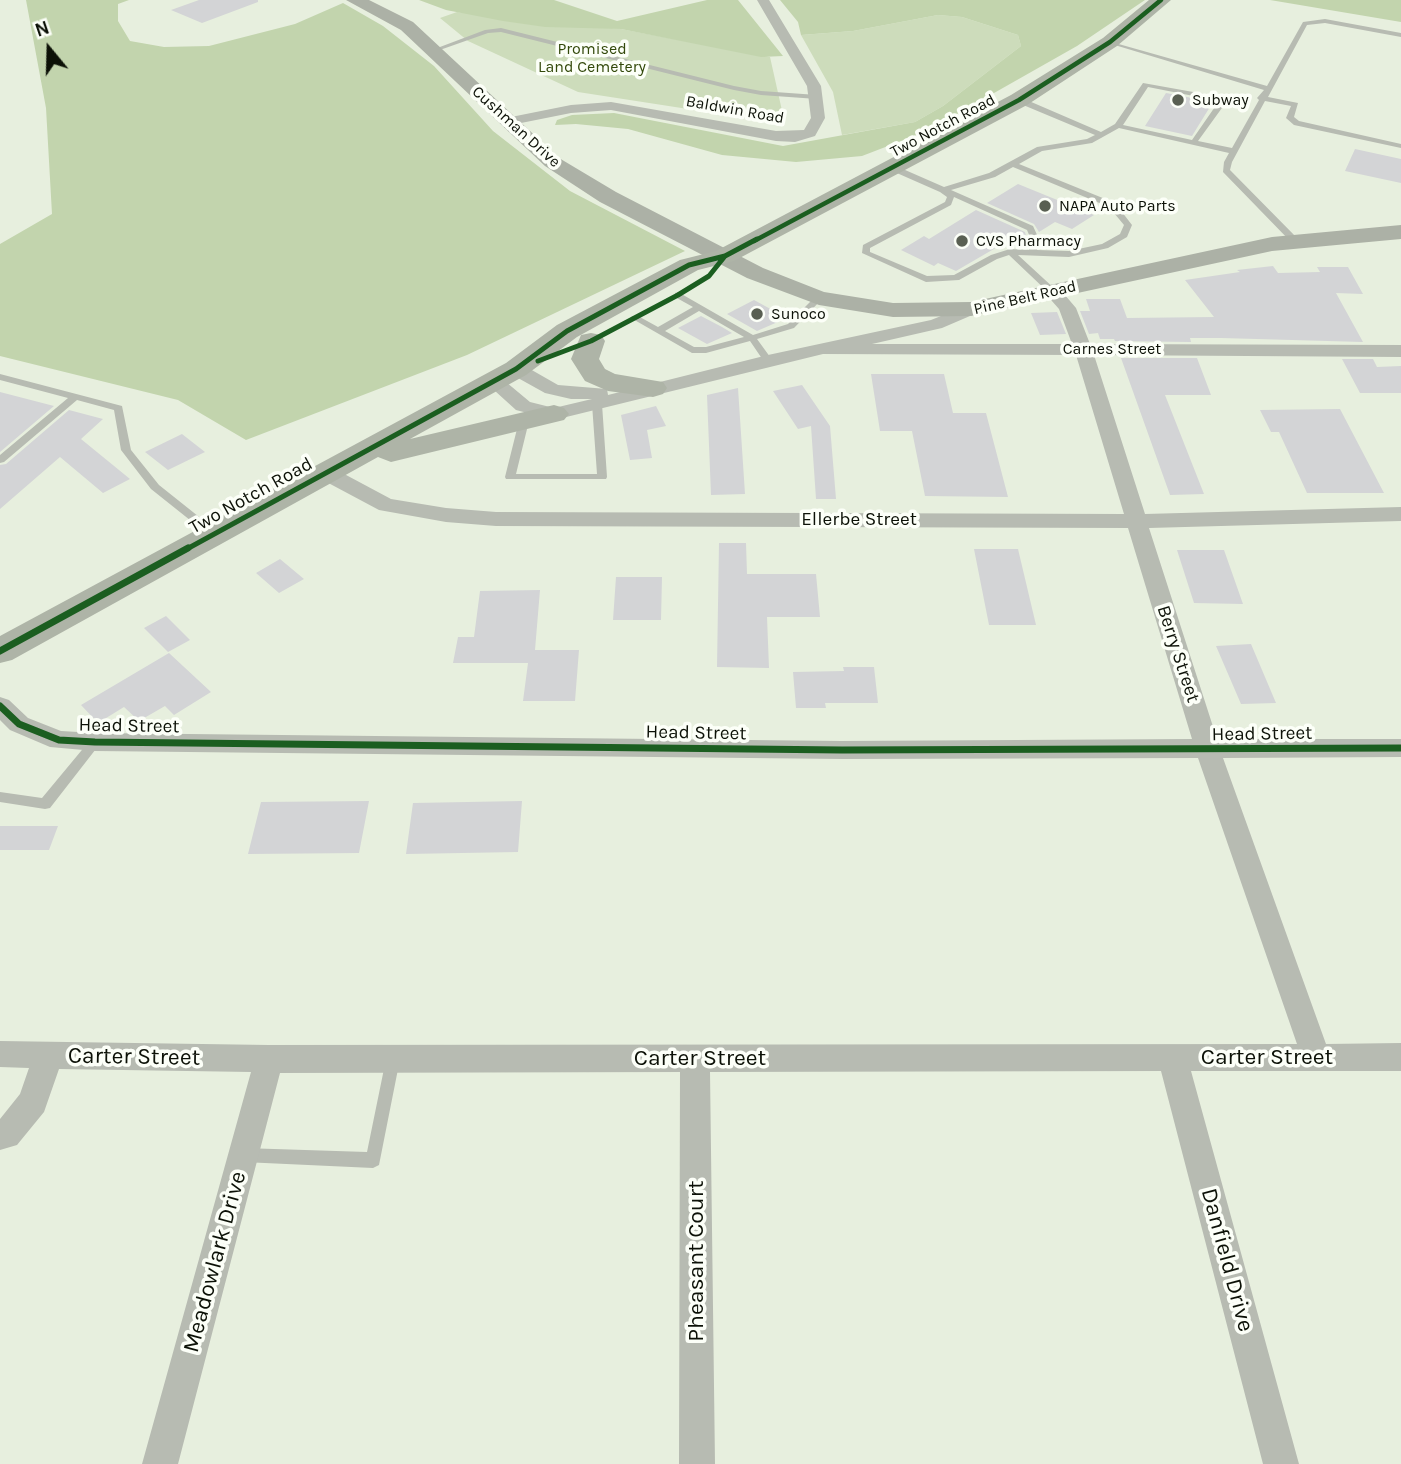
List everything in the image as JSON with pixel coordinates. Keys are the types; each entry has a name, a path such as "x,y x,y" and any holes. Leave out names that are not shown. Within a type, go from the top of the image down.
{"main road":[{"name":"Two Notch Road","path":"0,651 505,375 567,331 689,265 725,256 1019,100 1110,42 1161,0"},
{"name":"Two Notch Road","path":"505,375 591,341 635,318 689,301 725,256"},
{"path":"591,341 585,359 594,375 608,382 653,388"},
{"path":"326,473 430,442 554,414"}],"street":[{"name":"Cushman Drive","path":"355,0 407,26 552,163 608,197 772,281 819,298 893,310 971,309"},
{"path":"762,0 805,68 817,97"},
{"name":"Baldwin Road","path":"506,122 571,109 611,106 767,135 795,137 810,133 815,128 818,118 817,97"},
{"name":"Pine Belt Road","path":"505,375 523,406 554,414 653,388 936,324 971,309 1294,241 1401,232"},
{"name":"Berry Street","path":"1053,292 1067,308 1083,349 1208,750 1316,1057"},
{"name":"Carnes Street","path":"823,349 1401,351"},
{"name":"Pine Belt Road","path":"505,375 571,393 653,388"},
{"name":"Ellerbe Street","path":"326,473 386,505 465,517 1135,521 1401,514"},
{"name":"Head Street","path":"0,706 19,724 59,740 95,742 842,750 1401,748"},
{"name":"Carter Street","path":"0,1054 269,1059 1401,1057"},
{"path":"0,1135 5,1135 33,1102 48,1055"},
{"name":"Danfield Drive","path":"1172,1056 1281,1464"},
{"name":"Pheasant Court","path":"695,1058 697,1464"},
{"name":"Meadowlark Drive","path":"160,1464 269,1059"}],"lane":[{"path":"1294,241 1226,170 1266,88 1305,23 1325,21 1401,36"},
{"path":"435,50 487,31 501,30 734,88 817,97"},
{"path":"1110,42 1266,88"},
{"path":"943,190 992,175 1040,149 1080,144 1118,126 1146,85 1223,101 1194,143"},
{"path":"1261,98 1295,105 1290,118 1297,123 1401,146"},
{"path":"1019,100 1100,134"},
{"path":"1118,126 1233,152"},
{"path":"943,190 951,197 948,203 866,247 866,253 926,279 944,281 1010,252 1054,255 1105,246 1124,235 1128,225 1112,205 1013,164"},
{"path":"893,168 1030,228 1034,237 1033,252"},
{"path":"1010,252 1053,292"},
{"path":"635,318 692,350 706,350 791,326 819,298"},
{"path":"658,331 689,301 752,338 768,361"},
{"path":"0,377 119,408 126,450 155,487 214,534"},
{"path":"0,460 75,397"},
{"path":"524,421 510,477 601,477 597,404"},
{"path":"0,797 45,804 95,742"},
{"path":"243,1155 373,1160 393,1059"}],"green space":[{"path":"26,0 129,0 118,4 118,21 130,41 164,47 209,46 295,24 343,3 383,26 434,66 493,131 570,191 685,251 467,355 246,440 178,400 0,356 0,244 52,214 46,108"},
{"path":"419,0 554,0 617,21 707,0 738,0 783,56 761,57 621,29 545,27 503,21 446,10"},
{"path":"780,0 1145,0 1077,46 927,131 862,156 796,162 722,155 628,129 576,124 555,125 557,120 572,115 614,113 783,146 915,122 943,106 1021,46 1018,35 962,17 938,15 853,31 801,35 798,22"},
{"path":"1270,0 1401,0 1401,22"},
{"name":"Promised Land Cemetery","path":"457,12 621,29 770,57 785,124 578,92 468,41 440,18"},
{"path":"938,15 962,17 1018,35 1021,46 943,106 915,122 842,135 833,92 801,35 853,31"}],"building":[{"path":"199,0 258,2 202,23 171,10"},
{"path":"1166,93 1213,102 1192,136 1145,126"},
{"path":"1355,149 1401,159 1401,183 1345,171"},
{"name":"NAPA Auto Parts","path":"1018,184 1094,215 1072,229 1055,222 1039,232 1034,224 987,203"},
{"name":"CVS Pharmacy","path":"976,210 1025,232 1027,240 1022,243 1011,239 956,271 938,263 934,266 901,250 924,236 929,239"},
{"path":"1273,266 1278,273 1320,272 1317,267 1348,267 1363,294 1336,293 1363,342 1221,338 1190,338 1191,342 1115,341 1100,339 1098,333 1089,334 1080,311 1090,311 1086,299 1120,299 1127,318 1214,317 1185,280"},
{"name":"Sunoco","path":"754,300 787,318 757,331 727,314"},
{"path":"1057,312 1066,334 1040,335 1031,313"},
{"name":"Sunoco","path":"701,316 732,333 707,344 678,328"},
{"path":"1121,358 1197,358 1211,395 1165,395 1204,494 1170,495"},
{"path":"1342,359 1373,359 1377,367 1401,366 1401,393 1360,393"},
{"path":"871,374 944,374 953,413 986,413 1008,497 925,496 912,431 880,431"},
{"path":"802,385 830,426 836,499 816,499 811,426 798,429 773,391"},
{"path":"738,388 745,494 711,495 707,395"},
{"path":"0,392 54,406 0,452"},
{"path":"656,406 666,426 647,430 652,458 630,460 621,415"},
{"path":"1340,409 1384,493 1307,493 1279,432 1271,432 1260,410"},
{"path":"69,410 103,419 81,439 130,479 103,493 60,457 0,509 0,465 6,464"},
{"path":"182,434 205,452 168,470 145,452"},
{"path":"719,543 746,543 747,574 816,574 820,617 767,617 769,668 717,667"},
{"path":"974,549 1018,549 1036,625 989,625"},
{"path":"1177,550 1224,550 1243,604 1194,603"},
{"path":"280,559 304,579 279,593 256,573"},
{"path":"616,577 662,577 661,620 613,620"},
{"path":"540,590 535,650 579,650 575,701 523,701 528,663 453,663 458,637 474,637 480,591"},
{"path":"166,616 190,640 168,652 144,628"},
{"path":"1251,644 1276,703 1241,704 1216,646"},
{"path":"169,653 211,692 174,715 165,706 139,721 124,707 98,723 81,705"},
{"path":"843,667 874,667 878,703 825,703 826,708 796,708 793,672 844,671"},
{"path":"369,801 359,853 248,854 261,802"},
{"path":"522,801 518,852 406,854 413,803"},
{"path":"0,826 58,826 49,850 0,850"}],"cycle path":[{"path":"0,651 516,369 567,331 689,265 725,256 1019,100 1110,42 1161,0"},
{"path":"538,361 591,341 678,295 709,276 725,256"},
{"path":"0,706 19,724 59,740 95,742 842,750 1401,748"}],"place":[{"name":"Subway","path":"1178,100"},
{"name":"NAPA Auto Parts","path":"1045,206"},
{"name":"CVS Pharmacy","path":"962,241"},
{"name":"Sunoco","path":"757,314"}]}
